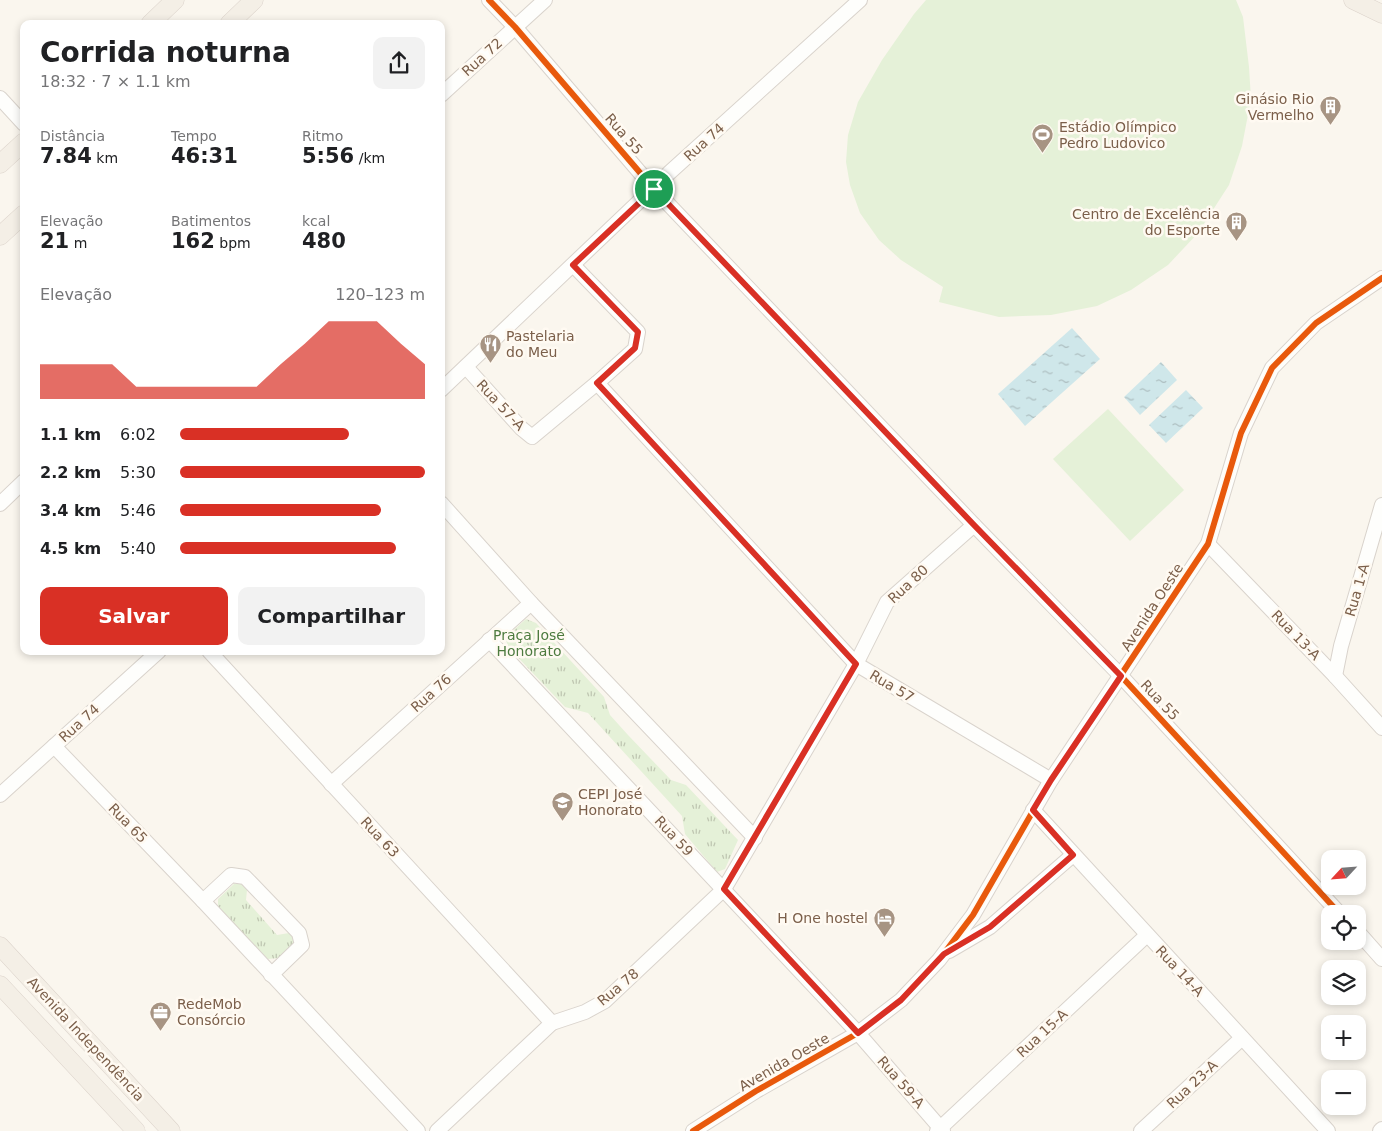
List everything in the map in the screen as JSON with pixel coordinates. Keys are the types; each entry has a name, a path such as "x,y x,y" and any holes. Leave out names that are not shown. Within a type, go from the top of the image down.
{"main road":[{"path":"154,20 175,0"},
{"path":"233,20 254,0"},
{"path":"1353,0 1382,14"},
{"path":"0,164 20,146"},
{"path":"0,236 20,218"},
{"name":"Avenida Independência","path":"0,946 171,1131"},
{"name":"Avenida Independência","path":"0,985 136,1131"}],"street":[{"name":"Rua 55","path":"489,0 515,27 654,189 974,525 1121,676 1332,905"},
{"name":"Rua 72","path":"445,91 545,0"},
{"name":"Rua 74","path":"445,386 682,161 860,0"},
{"path":"0,98 20,120"},
{"name":"Rua 57-A","path":"466,368 521,428 532,437 597,383 635,348 638,332 573,265"},
{"name":"Avenida Oeste","path":"693,1131 756,1091 858,1033 901,1000 944,954 973,915 1051,780 1208,544 1241,433 1272,368 1316,323 1382,278"},
{"name":"Rua 57","path":"597,383 856,664 1051,780"},
{"path":"0,504 20,485"},
{"name":"Rua 1-A","path":"1335,676 1341,646 1382,506"},
{"path":"445,507 531,603 754,838"},
{"name":"Rua 80","path":"754,838 856,664 887,602 974,525"},
{"name":"Rua 13-A","path":"1208,544 1335,676 1382,728"},
{"name":"Rua 76","path":"332,784 531,603"},
{"name":"Rua 59","path":"489,640 858,1033"},
{"name":"Rua 74","path":"0,795 155,655"},
{"name":"Rua 63","path":"212,655 552,1022"},
{"name":"Rua 65","path":"54,746 203,901 418,1131"},
{"name":"Rua 14-A","path":"1033,810 1328,1131"},
{"name":"Rua 78","path":"437,1131 552,1022 585,1012 606,1001 724,889 754,838"},
{"name":"Avenida Oeste","path":"944,954 990,927 1073,855"},
{"path":"203,901 231,875 245,877 299,933 302,945 271,975"},
{"name":"Rua 15-A","path":"940,1130 1147,935"},
{"path":"1366,941 1382,959"},
{"name":"Rua 59-A","path":"858,1033 940,1130"},
{"name":"Rua 23-A","path":"1142,1131 1242,1038"}],"green space":[{"name":"Estádio Olímpico Pedro Ludovico","path":"926,0 1236,0 1243,17 1251,99 1242,146 1229,185 1198,233 1168,265 1131,290 1097,306 1051,315 999,317 939,302 943,287 901,260 879,240 860,213 850,185 846,162 848,135 858,102 882,60"},
{"path":"1108,409 1184,490 1130,541 1053,459"},
{"name":"Praça José Honorato","path":"526,619 536,623 604,697 610,715 671,780 686,785 738,840 725,869 717,872 685,834 682,816 588,713 565,707 509,648 505,638"},
{"path":"234,884 242,884 247,890 246,900 277,935 289,933 294,938 294,944 279,958 268,959 218,908 218,899"}],"water":[{"path":"1072,328 1100,359 1025,426 998,394"},
{"path":"1161,362 1177,380 1140,415 1124,397"},
{"path":"1186,390 1203,408 1166,443 1149,425"}],"cycle path":[{"path":"489,0 515,27 654,189 974,525 1121,676 1332,905"},
{"path":"693,1131 756,1091 858,1033 901,1000 939,960 973,915 1051,780 1208,544 1241,433 1272,368 1316,323 1382,278"}],"place":[{"name":"Ginásio Rio Vermelho","path":"1330,126"},
{"name":"Estádio Olímpico Pedro Ludovico","path":"1043,154"},
{"name":"Centro de Excelência do Esporte","path":"1236,241"},
{"name":"Pastelaria do Meu","path":"490,363"},
{"name":"CEPI José Honorato","path":"562,821"},
{"name":"H One hostel","path":"884,937"},
{"name":"RedeMob Consórcio","path":"161,1031"}],"route":[{"path":"654,189 974,525 1121,676 1033,810 1073,855 990,927 944,954 901,1000 858,1033 724,889 856,664 597,383 635,348 638,332 573,265 654,189"}]}
